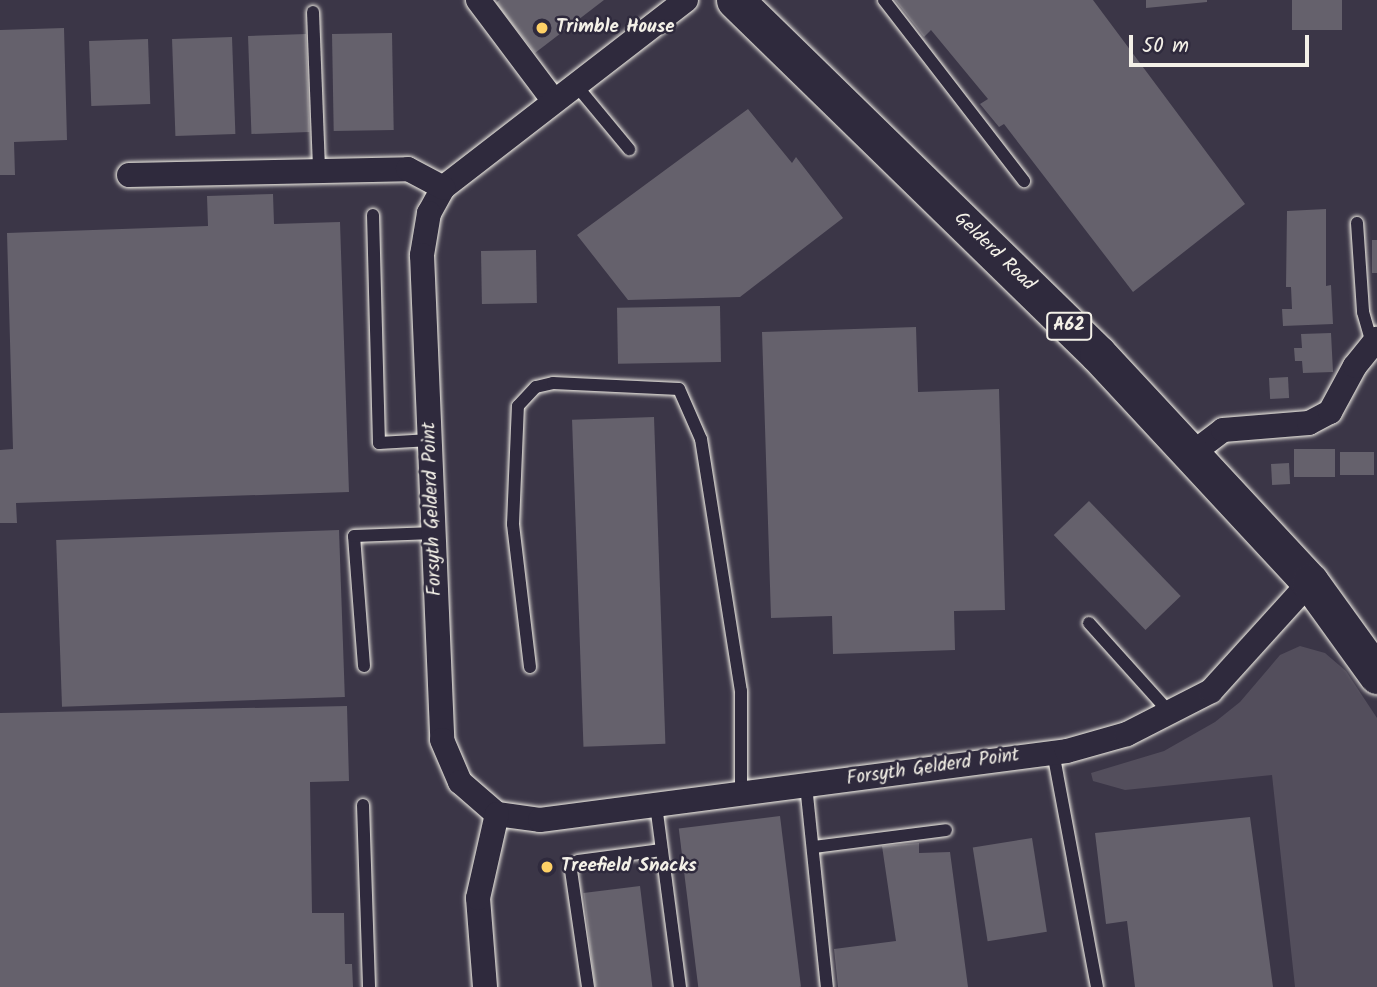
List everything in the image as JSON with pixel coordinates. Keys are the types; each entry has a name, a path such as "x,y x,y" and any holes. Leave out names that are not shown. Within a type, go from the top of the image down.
{"main road":[{"name":"Gelderd Road","path":"735,0 1098,354 1310,582 1377,675"}],"street":[{"path":"478,0 553,100"},
{"name":"Forsyth Gelderd Point","path":"686,0 553,100 443,188 429,213 422,255 442,740 460,782 498,814 540,820 1053,752 1127,733 1211,691 1310,582"},
{"path":"129,175 408,169 443,188"},
{"path":"1190,455 1223,430 1309,423 1330,412 1374,341"},
{"path":"485,987 478,898 498,814"}],"lane":[{"path":"884,0 1024,181"},
{"path":"313,12 319,170"},
{"path":"575,84 629,149"},
{"path":"373,215 379,443 430,440"},
{"path":"1357,223 1363,312 1374,341"},
{"path":"530,667 513,524 518,406 536,387 553,383 679,389 701,439 741,691 741,793"},
{"path":"364,666 354,536 433,533"},
{"path":"1089,623 1169,712"},
{"path":"1053,752 1097,987"},
{"path":"806,785 827,987"},
{"path":"656,805 680,987"},
{"path":"363,806 369,987"},
{"path":"814,847 946,830"},
{"path":"589,987 571,870 578,861 661,850"}],"shaded area":[{"path":"1300,646 1325,653 1346,671 1377,718 1377,987 1295,987 1272,775 1125,790 1093,781 1091,773 1164,751 1215,722 1240,702 1280,655"}],"building":[{"name":"Trimble House","path":"499,0 604,0 535,53 496,3"},
{"path":"895,0 1093,0 1245,204 1133,292 1004,124 999,127 980,104 988,99 931,30 924,37"},
{"path":"1146,0 1207,0 1207,2 1146,8"},
{"path":"1292,0 1342,0 1342,30 1292,30"},
{"path":"64,28 67,140 14,142 15,175 0,175 0,30"},
{"path":"392,33 394,130 334,131 332,34"},
{"path":"306,34 309,132 251,134 248,36"},
{"path":"232,37 235,134 175,136 172,39"},
{"path":"148,39 150,104 91,106 89,41"},
{"path":"748,109 792,163 796,157 843,218 740,297 628,300 577,235"},
{"path":"273,194 274,224 340,222 349,492 16,503 17,523 0,523 0,450 13,449 7,233 208,226 207,196"},
{"path":"1326,209 1326,286 1331,285 1333,324 1283,326 1282,309 1292,309 1291,287 1286,287 1287,211"},
{"path":"1372,240 1377,240 1377,273 1372,273"},
{"path":"536,250 537,303 482,304 481,251"},
{"path":"720,306 721,362 618,364 617,308"},
{"path":"916,327 918,392 999,389 1005,610 954,611 955,650 833,654 832,616 771,618 762,332"},
{"path":"1331,333 1333,372 1303,373 1302,361 1295,361 1294,348 1302,348 1301,334"},
{"path":"1288,377 1289,398 1270,399 1269,378"},
{"path":"654,417 665,744 583,747 572,420"},
{"path":"1294,449 1335,449 1335,477 1294,477"},
{"path":"1340,452 1374,452 1374,475 1340,475"},
{"path":"1289,463 1290,484 1272,485 1271,464"},
{"path":"1089,501 1181,596 1145,630 1054,535"},
{"path":"339,530 345,697 62,707 56,540"},
{"path":"347,706 349,781 310,782 312,913 344,913 345,964 352,964 353,987 0,987 0,713"},
{"path":"780,816 801,987 698,987 679,828"},
{"path":"1250,817 1273,987 1135,987 1127,921 1106,924 1095,833"},
{"path":"1032,838 1047,932 988,941 973,847"},
{"path":"919,843 919,853 950,852 968,987 838,987 834,949 896,941 882,846"},
{"path":"640,886 652,987 595,987 583,893"}],"place":[{"name":"Trimble House","path":"542,28"},
{"name":"Treefield Snacks","path":"547,867"}]}
